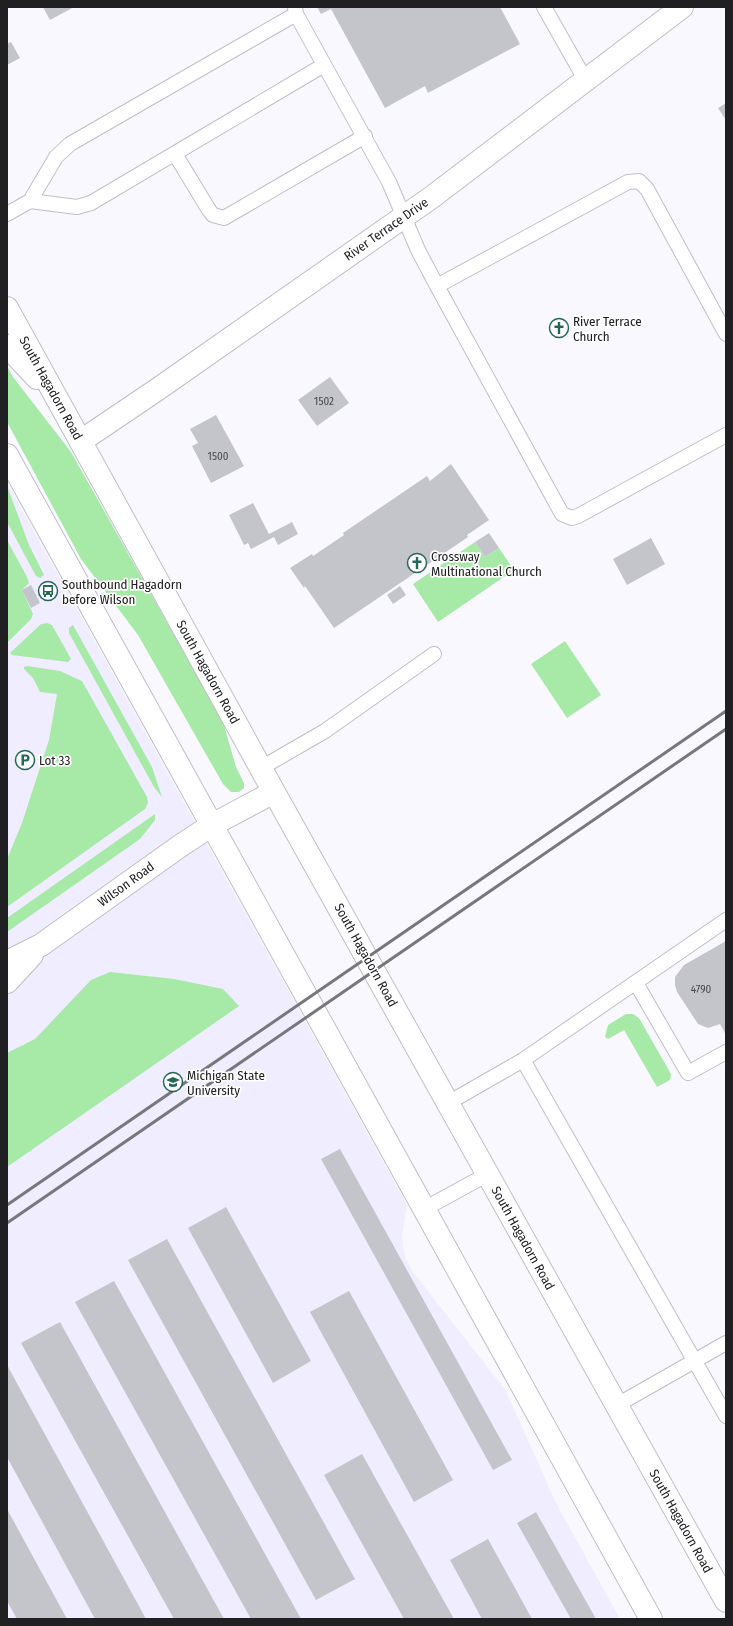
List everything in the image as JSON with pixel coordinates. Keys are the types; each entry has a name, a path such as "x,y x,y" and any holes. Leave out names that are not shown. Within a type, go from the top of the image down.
{"street":[{"name":"River Terrace Drive","path":"81,440 158,389 404,217 682,7"},
{"name":"South Hagadorn Road","path":"7,308 274,792 726,1601"},
{"path":"7,346 57,399"},
{"path":"7,455 651,1619"},
{"name":"Wilson Road","path":"7,962 41,945 212,825 274,792"},
{"name":"Wilson Road","path":"7,982 41,945"}],"lane":[{"path":"544,7 586,81"},
{"path":"7,214 30,200 56,157 70,144 295,10 389,182 418,250 437,286 559,510 566,517 578,516 726,435"},
{"path":"30,200 77,207 87,205 324,65"},
{"path":"175,154 209,210 213,215 224,218 365,136"},
{"path":"437,286 628,182 639,181 647,189 726,334"},
{"path":"261,768 325,731 434,654"},
{"path":"448,1103 523,1060 726,920"},
{"path":"636,983 688,1073 726,1052"},
{"path":"523,1060 726,1416"},
{"path":"424,1209 488,1174"},
{"path":"617,1405 726,1343"}],"shaded area":[{"name":"Michigan State University","path":"7,483 407,1205 402,1235 406,1259 413,1272 506,1391 556,1503 620,1619 7,1619"}],"green space":[{"path":"7,366 13,377 71,452 223,722 236,767 244,783 244,788 239,792 231,792 223,784 138,635 81,559 7,422"},
{"path":"7,486 29,545 44,575 40,578 36,576 7,522"},
{"path":"7,540 27,577 29,583 22,590 33,614 31,619 7,643"},
{"path":"475,542 485,557 499,548 514,570 438,622 413,584"},
{"path":"47,623 52,625 71,659 68,662 12,655 10,653 41,624"},
{"path":"73,625 152,767 162,797 154,787 69,633 69,628"},
{"path":"565,641 601,695 567,718 531,664"},
{"path":"27,666 60,671 82,681 147,797 148,803 145,809 7,907 7,859 22,823 49,740 57,694 40,692 33,678 24,669 24,667"},
{"path":"155,814 155,820 140,839 7,932 7,918"},
{"path":"110,972 174,979 223,989 239,1006 7,1167 7,1053 35,1039 91,980"},
{"path":"626,1014 633,1014 639,1018 671,1074 670,1080 657,1087 624,1030 608,1039 605,1037 608,1025"}],"building":[{"path":"43,7 74,7 50,20"},
{"path":"317,7 500,7 520,44 428,93 425,86 385,108 331,9 321,14"},
{"path":"11,42 20,58 7,65 7,44"},
{"path":"726,103 726,120 718,108"},
{"path":"330,377 349,403 317,426 298,400"},
{"path":"216,415 244,466 211,483 192,446 198,443 190,429"},
{"path":"451,464 489,520 467,535 468,537 334,628 305,586 304,588 290,568 312,554 313,556 344,535 343,533 427,476 430,481"},
{"path":"253,503 269,534 292,522 298,534 278,545 274,537 251,549 248,543 244,545 229,515"},
{"path":"489,533 499,548 485,557 475,542"},
{"path":"651,538 665,564 627,585 613,559"},
{"path":"31,585 40,603 31,608 22,590"},
{"path":"400,586 406,595 393,604 387,595"},
{"path":"726,941 726,1035 720,1024 708,1028 698,1024 677,992 675,977 684,965"},
{"path":"340,1149 512,1460 493,1470 321,1159"},
{"path":"226,1207 311,1361 273,1383 188,1228"},
{"path":"167,1239 355,1579 316,1600 128,1260"},
{"path":"114,1281 301,1619 251,1619 75,1302"},
{"path":"349,1291 453,1480 414,1502 310,1312"},
{"path":"60,1322 224,1619 174,1619 21,1343"},
{"path":"7,1365 146,1619 95,1619 7,1457"},
{"path":"362,1454 454,1619 404,1619 324,1475"},
{"path":"7,1509 67,1619 17,1619 7,1601"},
{"path":"536,1512 596,1619 571,1619 517,1523"},
{"path":"488,1539 532,1619 482,1619 450,1560"}],"railway":[{"path":"7,1205 726,711"},
{"path":"7,1223 726,729"}],"place":[{"name":"River Terrace Church","path":"559,328"},
{"name":"Crossway Multinational Church","path":"417,563"},
{"name":"Southbound Hagadorn before Wilson","path":"48,591"},
{"name":"Lot 33","path":"25,760"},
{"name":"Michigan State University","path":"173,1082"}]}
